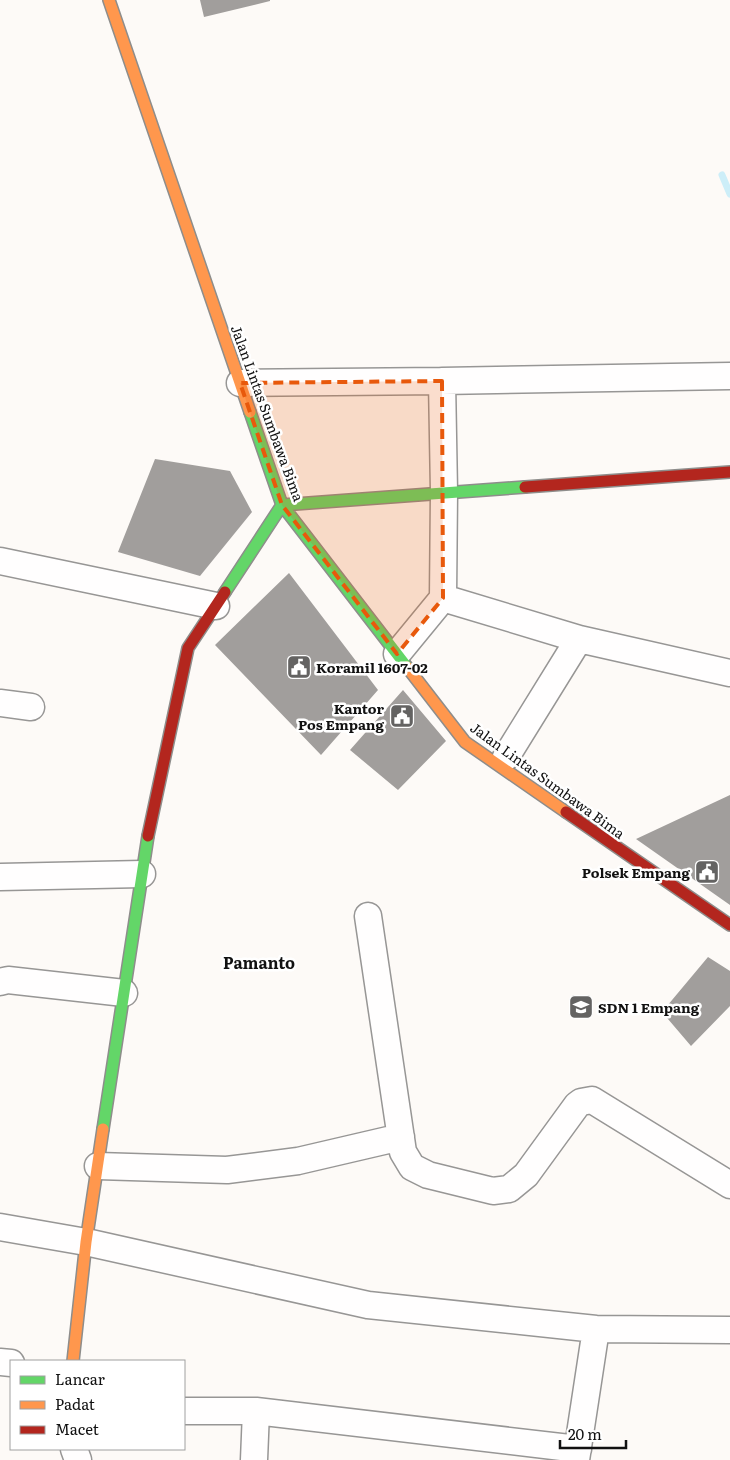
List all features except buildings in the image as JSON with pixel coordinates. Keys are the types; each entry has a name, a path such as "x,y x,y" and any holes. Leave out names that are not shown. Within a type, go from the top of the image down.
{"main road":[{"name":"Jalan Lintas Sumbawa Bima","path":"109,0 282,505 465,742 730,925"},
{"path":"73,1360 86,1242 142,874 188,648 282,505 730,472"}],"street":[{"path":"240,383 730,376"},
{"path":"397,654 442,598 444,492 442,381"},
{"path":"0,561 216,606"},
{"path":"442,598 579,639 730,673"},
{"path":"506,757 579,639"},
{"path":"0,703 31,707"},
{"path":"0,877 142,874"},
{"path":"368,916 400,1137 406,1159 412,1167 420,1171 493,1190 509,1189 526,1175 577,1105 581,1102 592,1100 730,1185"},
{"path":"0,982 8,980 124,993"},
{"path":"98,1166 227,1170 298,1161 400,1137"},
{"path":"0,1227 86,1242 368,1305 596,1329 730,1330"},
{"path":"185,1411 256,1411 577,1454 596,1329"},
{"path":"254,1460 256,1411"}],"highlighted area":[{"path":"442,381 443,598 397,654 282,505 240,383"}],"waterway":[{"path":"722,175 730,194"}],"traffic: fast":[{"path":"250,412 282,505 407,667"},
{"path":"225,592 282,505 525,487"},
{"path":"103,1129 148,836"}],"traffic: slow":[{"path":"109,0 250,412"},
{"path":"407,667 465,742 566,812"},
{"path":"73,1360 86,1242 103,1129"}],"traffic: jam":[{"path":"525,487 730,472"},
{"path":"148,836 188,648 225,592"},
{"path":"566,812 730,925"}],"place":[{"name":"Koramil 1607-02","path":"299,667"},
{"name":"Kantor Pos Empang","path":"402,716"},
{"name":"Polsek Empang","path":"707,872"},
{"name":"SDN 1 Empang","path":"581,1007"}],"district":[{"name":"Pamanto","path":"259,962"}]}
